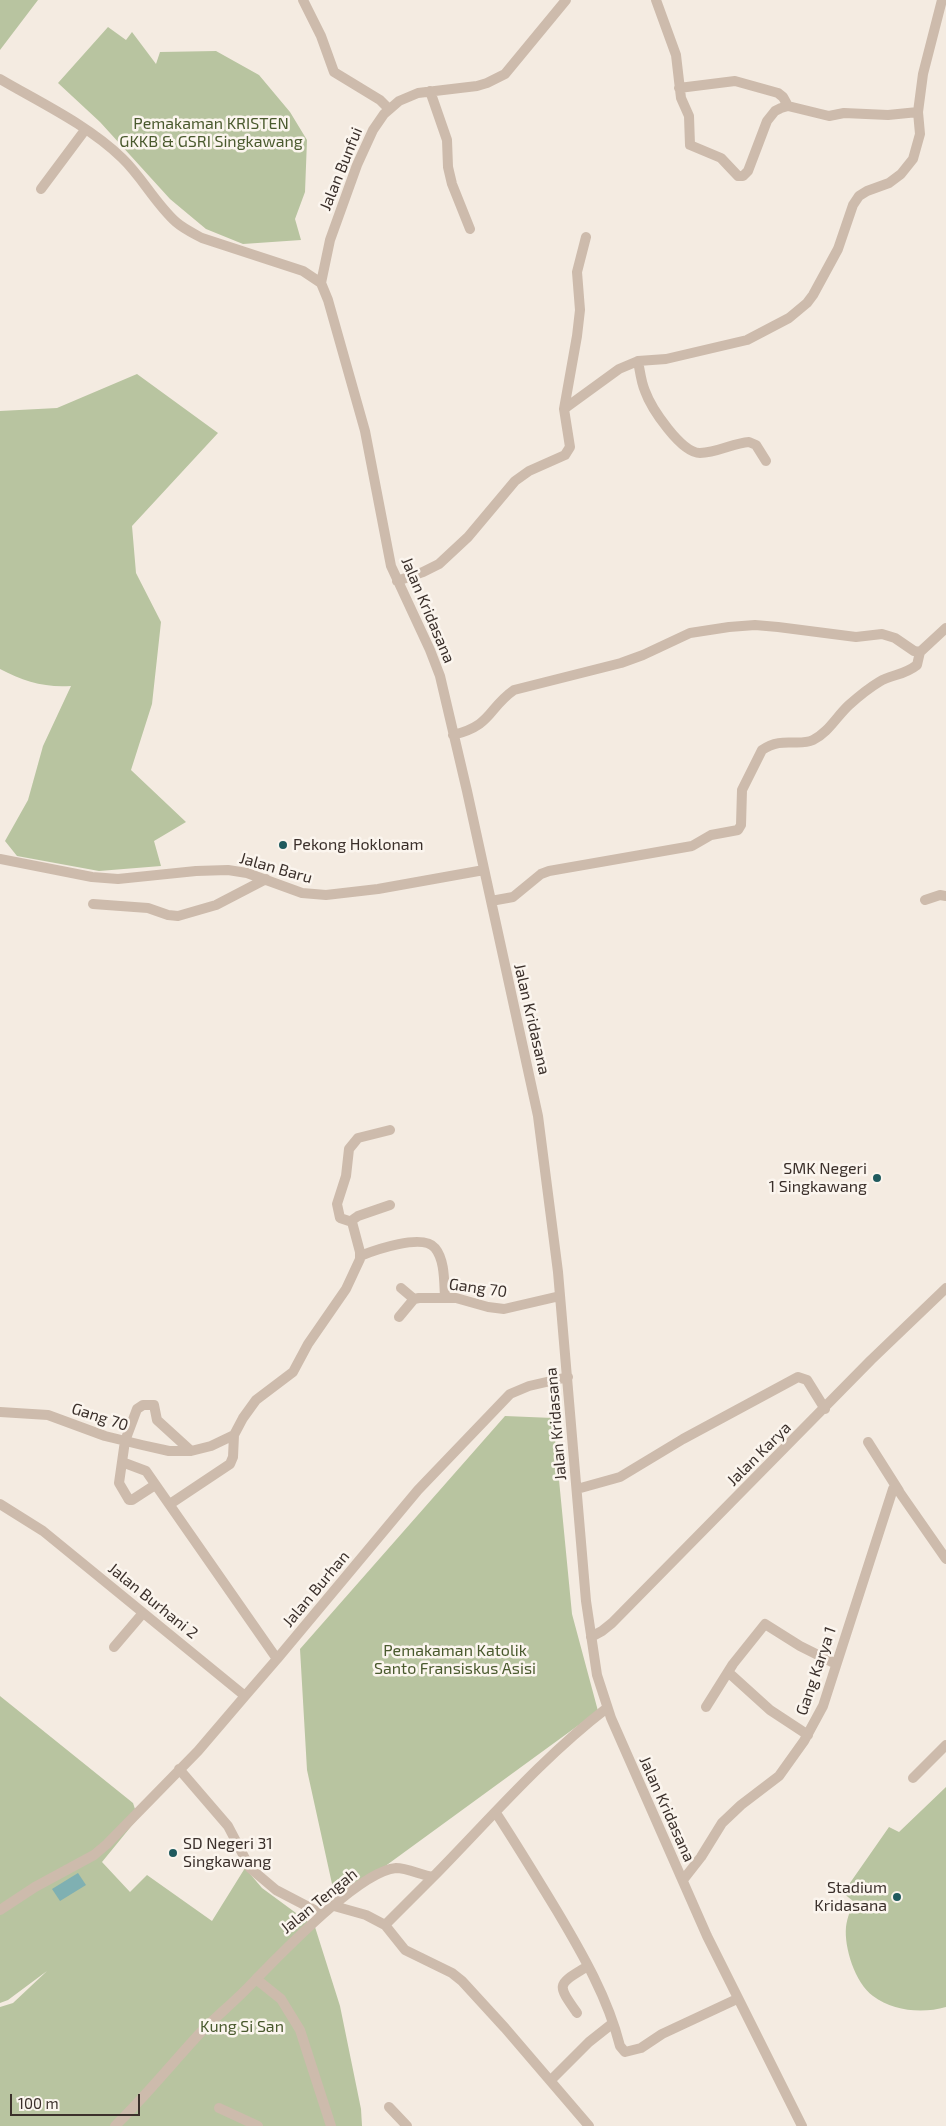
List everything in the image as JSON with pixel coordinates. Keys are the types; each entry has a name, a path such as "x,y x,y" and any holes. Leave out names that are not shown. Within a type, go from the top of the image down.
{"street":[{"path":"303,0 321,36 334,72 380,100 389,109"},
{"name":"Jalan Bunfui","path":"321,283 330,240 357,165 373,130 389,109 409,96 430,91 487,84 505,74 566,0"},
{"path":"656,0 676,55 680,98 689,116 690,144 721,158 740,176 748,171 767,121 775,110 788,106 829,116 844,113 888,115 918,112"},
{"path":"564,409 619,369 638,361 666,359 746,340 771,329 800,311 813,295 838,249 853,205 859,196 889,183 901,174 912,159 920,134 918,112 923,74 942,0"},
{"path":"0,79 85,130 122,158 167,212 189,231 202,238 303,271 321,283"},
{"path":"679,88 739,81 778,93 783,96 788,106"},
{"path":"430,91 447,140 448,167 452,184 470,229"},
{"path":"41,189 85,130"},
{"path":"397,581 439,564 468,537 515,481 529,471 565,455 570,447 564,409 580,310 577,272 586,236"},
{"name":"Jalan Kridasana","path":"321,283 354,389 373,465 387,549 397,581 436,664 454,735 538,1116 547,1174 560,1296 586,1601 597,1675 607,1708 682,1880 737,1999 801,2126"},
{"path":"638,361 646,395 662,421 687,448 700,453 749,442 759,449 766,461"},
{"path":"454,735 482,724 508,694 520,687 621,663 643,655 690,632 755,626 856,638 882,634 895,638 914,651 920,652"},
{"path":"491,901 512,896 541,874 549,871 692,846 703,840 733,832 740,828 742,790 762,750 780,742 814,740 829,728 849,705 877,683 886,678 906,673 917,665 920,652 946,628"},
{"name":"Jalan Baru","path":"0,859 109,879 128,879 222,870 241,872 266,879 302,893 326,895 378,890 484,870"},
{"path":"93,904 148,908 168,915 178,916 216,905 266,879"},
{"path":"925,900 940,895 946,896"},
{"path":"351,1221 340,1218 337,1211 338,1201 346,1176 349,1149 358,1138 390,1130"},
{"path":"351,1221 358,1216 390,1205"},
{"path":"170,1504 230,1464 233,1457 234,1435 243,1418 256,1400 268,1389 288,1376 296,1366 308,1344 346,1289 357,1270 360,1256 351,1221"},
{"path":"360,1256 389,1245 408,1242 431,1244 436,1249 439,1257 445,1297"},
{"path":"399,1317 414,1299 401,1288"},
{"name":"Jalan Karya","path":"591,1638 602,1632 612,1623 825,1409 871,1360 946,1288"},
{"name":"Gang 70","path":"414,1299 445,1297 504,1309 560,1296"},
{"name":"Jalan Burhan","path":"277,1659 418,1490 510,1394 529,1386 568,1377"},
{"path":"577,1489 620,1476 798,1377 807,1380 825,1409"},
{"path":"155,1485 135,1499 130,1500 119,1483 125,1441 137,1409 143,1404 151,1403 154,1405 157,1420 191,1451"},
{"name":"Gang 70","path":"0,1412 48,1415 125,1441 169,1451 191,1451 211,1446 234,1435"},
{"path":"868,1442 946,1559"},
{"path":"0,1910 40,1884 94,1855 107,1844 198,1751 277,1659 170,1504 141,1468 122,1462"},
{"name":"Gang Karya 1","path":"682,1880 701,1857 722,1822 740,1805 779,1776 808,1735 822,1706 892,1491 895,1489 899,1491"},
{"name":"Jalan Burhani 2","path":"0,1504 42,1531 245,1696"},
{"path":"114,1647 143,1613"},
{"path":"706,1707 728,1672 765,1624 800,1646 836,1664"},
{"path":"728,1672 770,1710 808,1735"},
{"path":"385,1925 552,1755 607,1708"},
{"path":"913,1778 946,1745"},
{"path":"179,1769 228,1826 250,1868 276,1890 322,1914"},
{"path":"496,1813 555,1908 588,1966 613,2023 622,2050 625,2052 634,2051 662,2034 737,1999"},
{"name":"Jalan Tengah","path":"115,2126 138,2104 203,2031 322,1914 367,1881 395,1868 433,1877"},
{"path":"334,1906 359,1913 385,1925 404,1950 462,1981 588,2126"},
{"path":"577,2013 563,1993 562,1985 564,1981 588,1966"},
{"path":"256,1979 281,1999 300,2030 331,2126"},
{"path":"550,2080 589,2042 613,2023"},
{"path":"219,2108 258,2126"},
{"path":"389,2108 407,2126"}],"green space":[{"path":"0,0 38,0 0,50"},
{"name":"Pemakaman KRISTEN GKKB & GSRI Singkawang","path":"108,27 126,40 132,32 156,64 160,52 216,51 259,75 290,112 307,140 305,192 295,219 301,240 243,244 206,229 170,199 100,122 58,83"},
{"path":"137,374 218,433 132,526 136,573 161,622 152,704 131,770 186,822 154,841 161,866 99,871 17,856 5,841 28,800 43,746 71,686 52,686 34,683 0,669 0,411 57,408"},
{"name":"Pemakaman Katolik Santo Fransiskus Asisi","path":"505,1416 553,1418 572,1614 598,1711 336,1902 307,1770 300,1649"},
{"name":"Kung Si San","path":"0,1696 133,1803 138,1818 102,1862 130,1892 147,1875 212,1921 245,1868 262,1888 315,1927 340,2006 361,2109 362,2126 0,2126 0,2007 13,2003 47,1971 8,2000 0,2003"},
{"name":"Stadium Kridasana","path":"946,1787 946,2007 918,2011 908,2010 889,2005 873,1996 861,1983 856,1974 849,1954 846,1935 853,1901 843,1893 889,1827 899,1832"}],"water":[{"path":"78,1873 86,1885 60,1901 52,1889"}],"place":[{"name":"Pekong Hoklonam","path":"283,845"},
{"name":"SMK Negeri 1 Singkawang","path":"877,1178"},
{"name":"SD Negeri 31 Singkawang","path":"173,1853"},
{"name":"Stadium Kridasana","path":"897,1897"}]}
